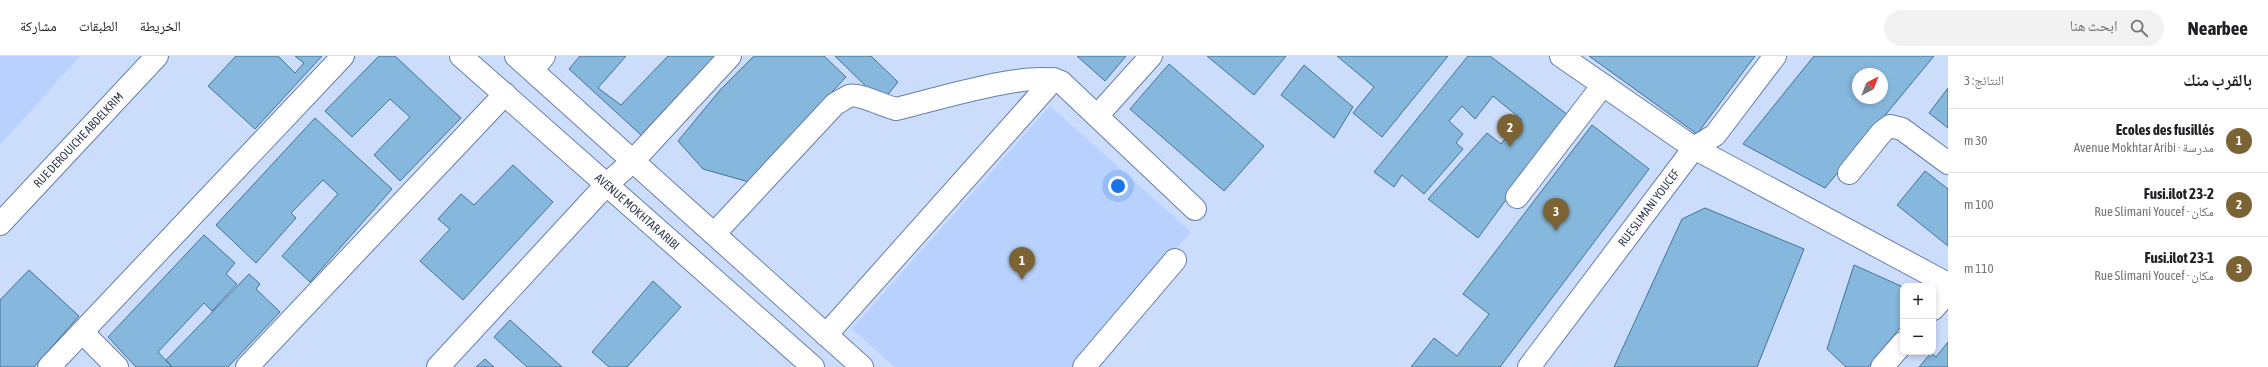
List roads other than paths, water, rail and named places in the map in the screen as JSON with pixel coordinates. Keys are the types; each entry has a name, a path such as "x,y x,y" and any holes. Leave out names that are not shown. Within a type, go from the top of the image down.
{"street":[{"name":"RUE DEROUICHE ABDELKRIM","path":"0,224 157,56"},
{"path":"49,367 343,56"},
{"name":"AVENUE MOKHTAR ARIBI","path":"461,56 812,367"},
{"path":"438,367 606,184 633,161 730,56"},
{"path":"1097,116 1151,56"},
{"path":"1561,56 1694,148 1948,284"},
{"name":"RUE SLIMANI YOUCEF","path":"1529,367 1694,148 1715,135 1776,56"},
{"path":"531,61 633,161 862,367"},
{"path":"714,234 835,104 850,96 863,97 883,106 896,109 997,84 1040,78 1054,79 1061,82 1195,209"},
{"path":"826,335 1054,79"},
{"path":"1517,197 1603,85"},
{"path":"247,367 505,94"},
{"path":"1849,173 1882,132 1890,126 1902,129 1948,163"},
{"path":"1084,367 1175,260"},
{"path":"1936,306 1948,292"},
{"path":"82,332 117,367"},
{"path":"1882,367 1900,346"}],"place":[{"name":"Fusi.ilot 23-2","path":"1510,147"},
{"name":"Fusi.ilot 23-1","path":"1556,231"},
{"name":"Ecoles des fusillés","path":"1022,280"}]}
